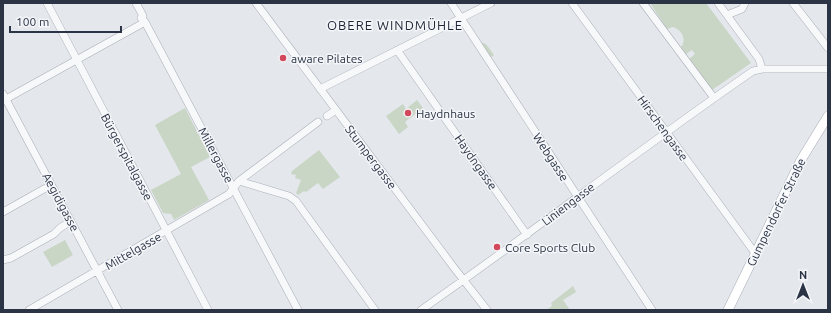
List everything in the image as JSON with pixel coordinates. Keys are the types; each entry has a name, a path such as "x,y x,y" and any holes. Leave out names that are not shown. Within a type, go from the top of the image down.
{"street":[{"name":"Bürgerspitalgasse","path":"47,3 208,310"},
{"name":"Millergasse","path":"136,3 143,16 141,18 145,22 298,310"},
{"name":"Stumpergasse","path":"256,3 487,310"},
{"name":"Webgasse","path":"451,3 652,310"},
{"path":"320,89 491,3"},
{"name":"Hirschengasse","path":"572,3 755,253"},
{"path":"643,3 714,98"},
{"path":"718,3 759,59 762,70 828,69"},
{"path":"727,15 742,9 745,3"},
{"path":"793,3 828,48"},
{"path":"4,97 145,22"},
{"name":"Haydngasse","path":"397,50 527,235"},
{"name":"Liniengasse","path":"421,310 527,235 578,196 714,98 753,71 762,70"},
{"name":"Aegidigasse","path":"4,97 118,310"},
{"path":"327,116 336,110"},
{"name":"Gumpendorfer Straße","path":"728,310 800,160 828,116"},
{"path":"239,181 318,122"},
{"path":"239,181 289,196 296,201 375,310"},
{"name":"Mittelgasse","path":"29,310 229,194 239,181"},
{"path":"3,212 51,185"},
{"path":"3,260 11,258 48,237 71,221"}],"green space":[{"path":"650,3 706,3 751,63 712,90 689,59 695,54 692,50 686,54 681,47 684,41 679,30 673,27 667,29"},
{"path":"480,42 486,44 494,55 490,58"},
{"path":"417,100 423,108 405,122 408,127 399,134 386,116 403,104 406,109"},
{"path":"185,108 210,157 191,167 209,200 174,220 171,214 163,213 151,190 181,174 155,125"},
{"path":"319,150 340,177 323,189 318,183 306,192 304,191 298,195 296,193 301,180 295,178 296,175 291,174 292,171"},
{"path":"65,240 73,255 52,267 43,252"},
{"path":"573,286 576,292 563,300 570,310 546,310 552,306 551,303"}],"place":[{"name":"aware Pilates","path":"283,58"},
{"name":"Haydnhaus","path":"408,113"},
{"name":"Core Sports Club","path":"497,247"}],"district":[{"name":"OBERE WINDMÜHLE","path":"395,25"}]}
